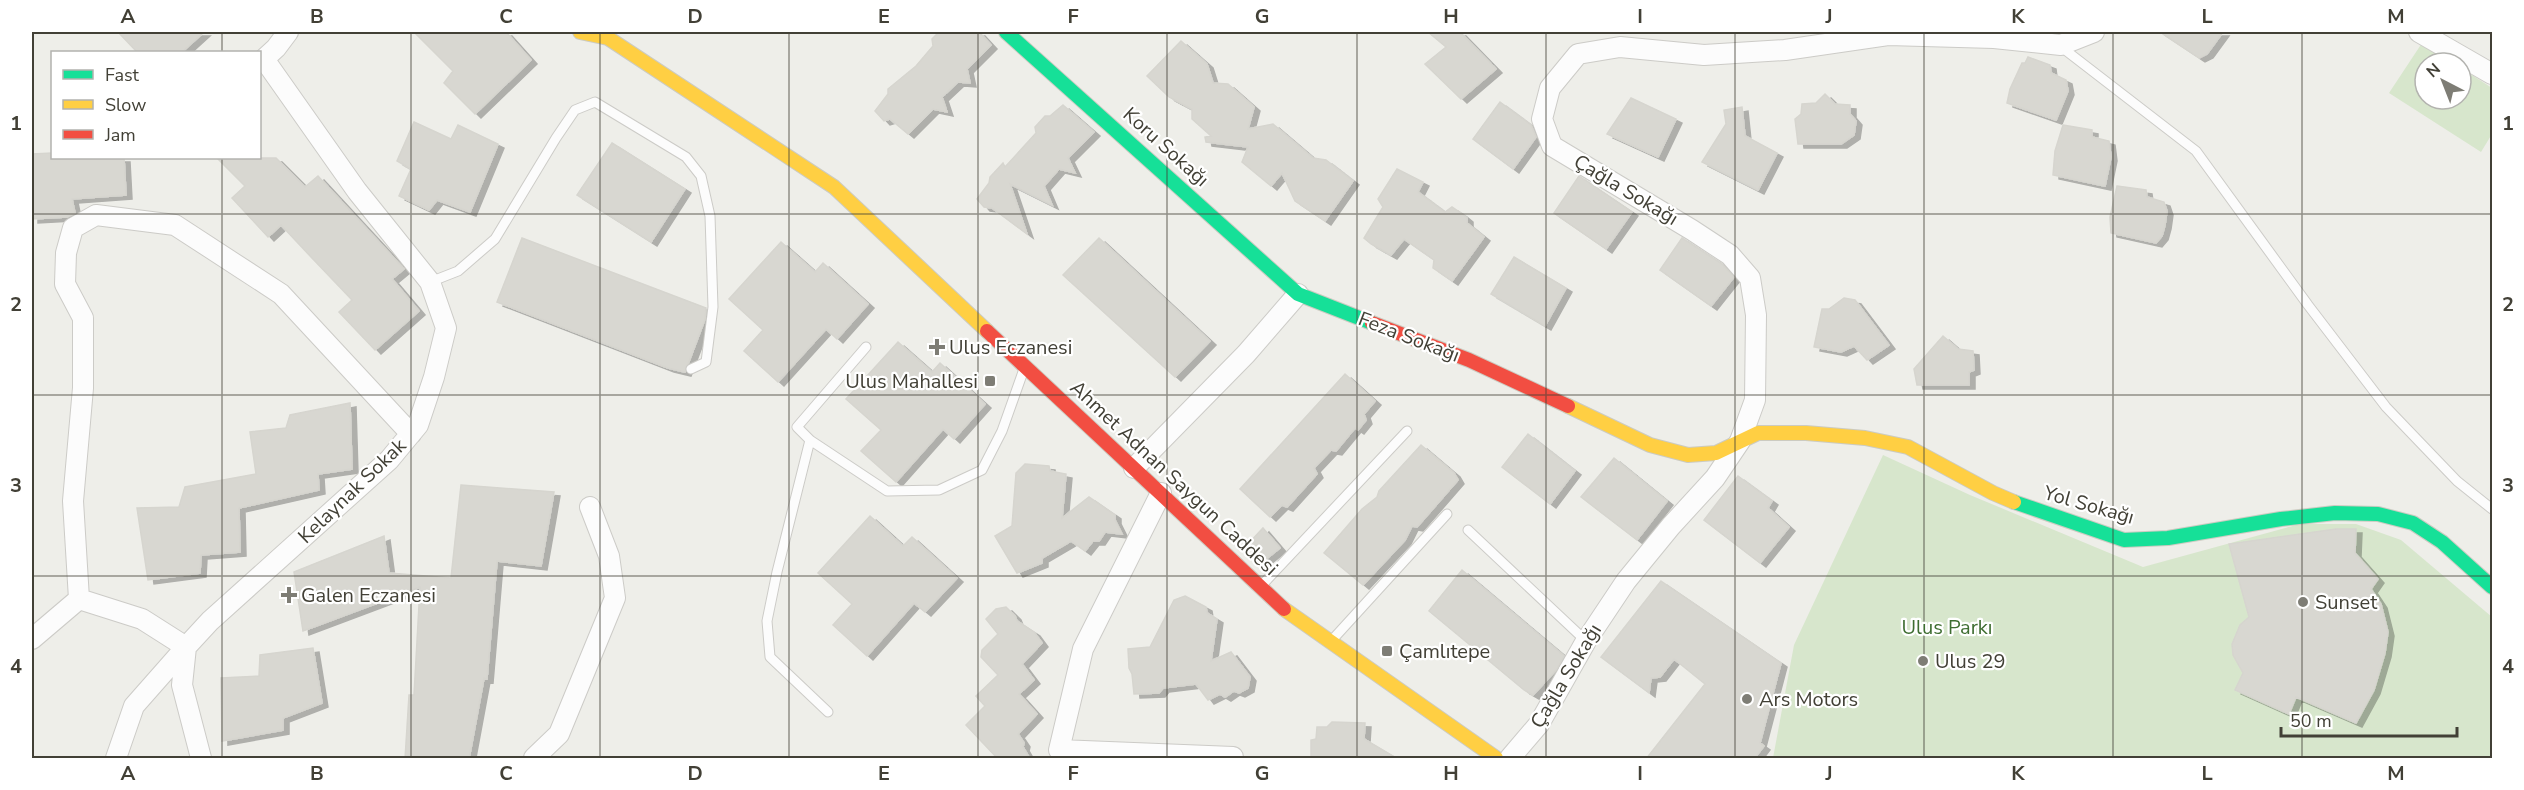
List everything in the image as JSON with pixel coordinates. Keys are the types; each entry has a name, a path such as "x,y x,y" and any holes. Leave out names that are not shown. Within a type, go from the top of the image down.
{"street":[{"name":"Kelaynak Sokak","path":"116,759 134,706 186,647 210,621 389,460 418,425 434,377 446,328 430,282 357,191 262,60 276,48 288,32"},
{"name":"Ahmet Adnan Saygun Caddesi","path":"580,32 607,35 834,188 1293,617 1331,641 1496,759"},
{"name":"Koru Sokağı","path":"1006,32 1298,294"},
{"name":"Çağla Sokağı","path":"1510,759 1539,724 1586,641 1626,581 1671,526 1715,478 1740,441 1755,400 1756,315 1750,278 1730,255 1702,236 1552,146 1542,119 1550,88 1578,54 1620,47 1704,56 1785,50 1888,35 1994,38 2058,45 2094,32"},
{"path":"2419,32 2493,74"},
{"path":"79,599 73,501 83,388 83,318 66,284 66,254 73,228 96,215 175,225 281,294 411,434"},
{"name":"Feza Sokağı","path":"1298,294 1469,360 1650,445 1688,455 1716,453 1740,441"},
{"path":"1134,468 1246,354 1298,294"},
{"name":"Yol Sokağı","path":"1740,441 1758,433 1806,433 1865,438 1908,447 1993,493 2038,512 2124,540 2168,538 2282,519 2335,513 2378,514 2413,524 2442,542 2493,587"},
{"path":"1161,493 1083,649 1059,750 1233,757"},
{"path":"534,759 559,734 615,598 609,556 590,507"},
{"path":"32,639 79,599"},
{"path":"79,599 142,619 186,647 182,685 201,759"}],"lane":[{"path":"2058,45 2196,151 2308,305 2386,407 2457,481 2493,509"},
{"path":"430,282 458,272 495,239 575,110 596,102 686,157 701,176 710,216 713,307 706,362 692,369"},
{"path":"866,347 797,427 810,440 887,491 939,490 982,470 1002,431 1025,366"},
{"path":"1261,587 1407,431"},
{"path":"810,440 767,621 770,657 828,712"},
{"path":"1331,641 1447,514"},
{"path":"1468,530 1586,641"}],"green space":[{"path":"2422,43 2434,51 2417,51"},
{"path":"2413,57 2413,108 2389,93"},
{"path":"2473,76 2492,88 2492,134 2481,152 2417,111 2473,111"},
{"name":"Ulus Parkı","path":"1883,455 1970,495 2143,567 2300,524 2356,524 2401,540 2492,617 2492,758 1773,758 1794,645"}],"building":[{"path":"118,32 204,32 183,51 136,51"},
{"path":"414,32 506,32 531,60 475,114 444,83 453,71"},
{"path":"939,32 979,32 991,45 967,69 970,83 958,82 942,97 947,112 933,109 908,134 890,119 884,121 875,111 888,94 888,89 916,66 933,46 932,39"},
{"path":"1428,32 1460,32 1496,69 1461,99 1425,64 1446,47"},
{"path":"2160,32 2223,32 2207,54 2199,58"},
{"path":"1181,41 1207,64 1213,83 1228,84 1254,107 1248,129 1273,124 1313,158 1326,160 1353,181 1325,221 1295,201 1282,173 1271,186 1242,162 1248,147 1206,142 1205,137 1211,136 1192,119 1192,109 1169,97 1147,76"},
{"path":"2028,57 2050,65 2051,73 2066,80 2068,91 2056,120 2007,103 2010,89 2022,63 2025,63"},
{"path":"1825,94 1835,104 1850,105 1850,114 1856,121 1854,135 1841,144 1798,144 1795,119 1801,114 1802,104 1816,103"},
{"path":"1631,98 1676,119 1658,157 1607,134"},
{"path":"1500,102 1531,125 1536,137 1513,169 1473,139"},
{"path":"1063,105 1094,132 1068,158 1075,173 1059,169 1044,186 1052,205 1010,184 1027,234 992,208 984,207 977,199 989,183 990,177 1003,163 1005,167 1036,133 1035,127 1045,116 1050,116"},
{"path":"1742,107 1745,136 1777,153 1758,190 1702,162 1726,124 1724,110"},
{"path":"414,122 451,139 458,125 498,144 470,212 437,200 429,210 399,196 411,169 397,161"},
{"path":"2063,125 2092,130 2092,137 2109,141 2111,157 2105,186 2053,175 2055,151"},
{"path":"612,143 685,189 651,242 577,195"},
{"path":"51,153 51,159 124,159 126,195 72,199 75,213 67,217 32,219 32,154"},
{"path":"276,158 305,187 318,176 404,269 392,279 419,311 375,350 339,312 352,300 281,225 268,237 232,198 245,186 218,159"},
{"path":"1397,169 1423,182 1418,192 1445,212 1452,207 1461,213 1467,218 1467,223 1484,237 1452,281 1433,268 1434,260 1404,239 1391,255 1364,238 1383,207 1378,199"},
{"path":"1579,176 1632,212 1606,249 1554,213"},
{"path":"2117,186 2146,190 2147,197 2164,202 2167,211 2165,225 2162,236 2156,243 2111,233 2110,217"},
{"path":"522,238 706,308 705,319 685,372 668,368 497,302"},
{"path":"1099,238 1210,341 1175,377 1063,275"},
{"path":"1682,238 1722,264 1734,277 1711,306 1660,270"},
{"path":"781,242 815,272 823,263 868,304 837,339 826,329 778,382 744,351 763,330 729,299"},
{"path":"1514,257 1566,288 1545,326 1491,294"},
{"path":"1844,298 1855,300 1889,345 1867,360 1854,346 1841,352 1814,347 1822,309 1829,309"},
{"path":"1943,336 1958,349 1973,351 1974,370 1969,372 1969,385 1917,385 1914,369"},
{"path":"898,342 932,372 940,363 985,404 954,439 943,429 896,482 861,451 881,430 846,399"},
{"path":"1345,374 1375,401 1364,414 1366,420 1358,430 1355,428 1336,451 1331,450 1314,468 1317,474 1287,507 1282,505 1270,517 1240,489"},
{"path":"350,403 352,469 318,474 319,490 239,508 240,552 201,555 200,573 148,580 137,508 179,507 185,487 256,474 250,432 286,428 290,415"},
{"path":"1528,434 1575,471 1550,504 1502,467"},
{"path":"1421,445 1454,473 1458,480 1417,527 1412,526 1405,540 1363,585 1324,553 1362,509 1377,497 1379,491"},
{"path":"1614,458 1667,501 1637,540 1581,497"},
{"path":"1025,464 1049,466 1050,471 1066,474 1062,518 1089,497 1115,515 1122,534 1105,532 1099,541 1093,541 1085,551 1071,541 1042,558 1042,563 1017,573 995,536 1012,526 1016,473"},
{"path":"1738,476 1772,501 1768,508 1789,527 1760,563 1704,520"},
{"path":"461,485 554,492 541,566 497,561 487,679 484,678 469,759 405,759 409,695 414,695 420,587 303,631 294,572 384,536 389,573 451,578"},
{"path":"870,516 903,546 912,537 957,578 925,612 914,603 867,656 833,625 852,604 818,573"},
{"path":"1263,528 1280,548 1265,560 1249,543"},
{"path":"2336,529 2356,529 2355,553 2378,579 2371,589 2381,604 2388,632 2385,653 2374,690 2356,723 2296,697 2289,714 2235,690 2243,673 2233,655 2232,644 2240,625 2249,617 2229,544"},
{"path":"1462,570 1564,656 1557,669 1533,695 1429,611"},
{"path":"1661,581 1781,663 1760,743 1764,746 1754,759 1646,759 1705,684 1674,659 1660,677 1651,678 1649,693 1601,657"},
{"path":"1185,596 1206,607 1207,613 1217,619 1211,661 1231,652 1250,677 1248,688 1239,693 1234,691 1225,697 1220,694 1208,700 1196,684 1163,688 1159,693 1134,694 1128,649 1150,647 1174,600"},
{"path":"1006,607 1017,621 1034,632 1042,643 1022,664 1034,680 1019,694 1037,714 1018,734 1030,759 998,759 966,725 985,706 976,696 998,675 981,657 982,650 998,634 986,619 996,609"},
{"path":"313,648 322,703 283,718 283,730 222,741 221,678 259,676 260,655"},
{"path":"1332,722 1365,723 1364,739 1398,759 1311,759 1311,740 1316,739 1317,727 1327,727"}],"traffic: fast":[{"path":"1006,32 1298,294 1372,323"},
{"path":"2014,502 2124,540 2168,538 2281,519 2335,513 2378,514 2413,523 2442,542 2492,587"}],"traffic: slow":[{"path":"580,32 608,38 834,187 987,331"},
{"path":"1568,406 1650,445 1688,455 1716,453 1758,433 1806,433 1865,438 1908,447 2014,502"},
{"path":"1284,609 1496,758"}],"traffic: jam":[{"path":"1372,323 1469,360 1568,406"},
{"path":"987,331 1284,609"}],"place":[{"name":"Ulus Eczanesi","path":"937,347"},
{"name":"Ulus Mahallesi","path":"990,381"},
{"name":"Galen Eczanesi","path":"289,595"},
{"name":"Sunset","path":"2303,602"},
{"name":"Çamlıtepe","path":"1387,651"},
{"name":"Ulus 29","path":"1923,661"},
{"name":"Ars Motors","path":"1747,699"}]}
